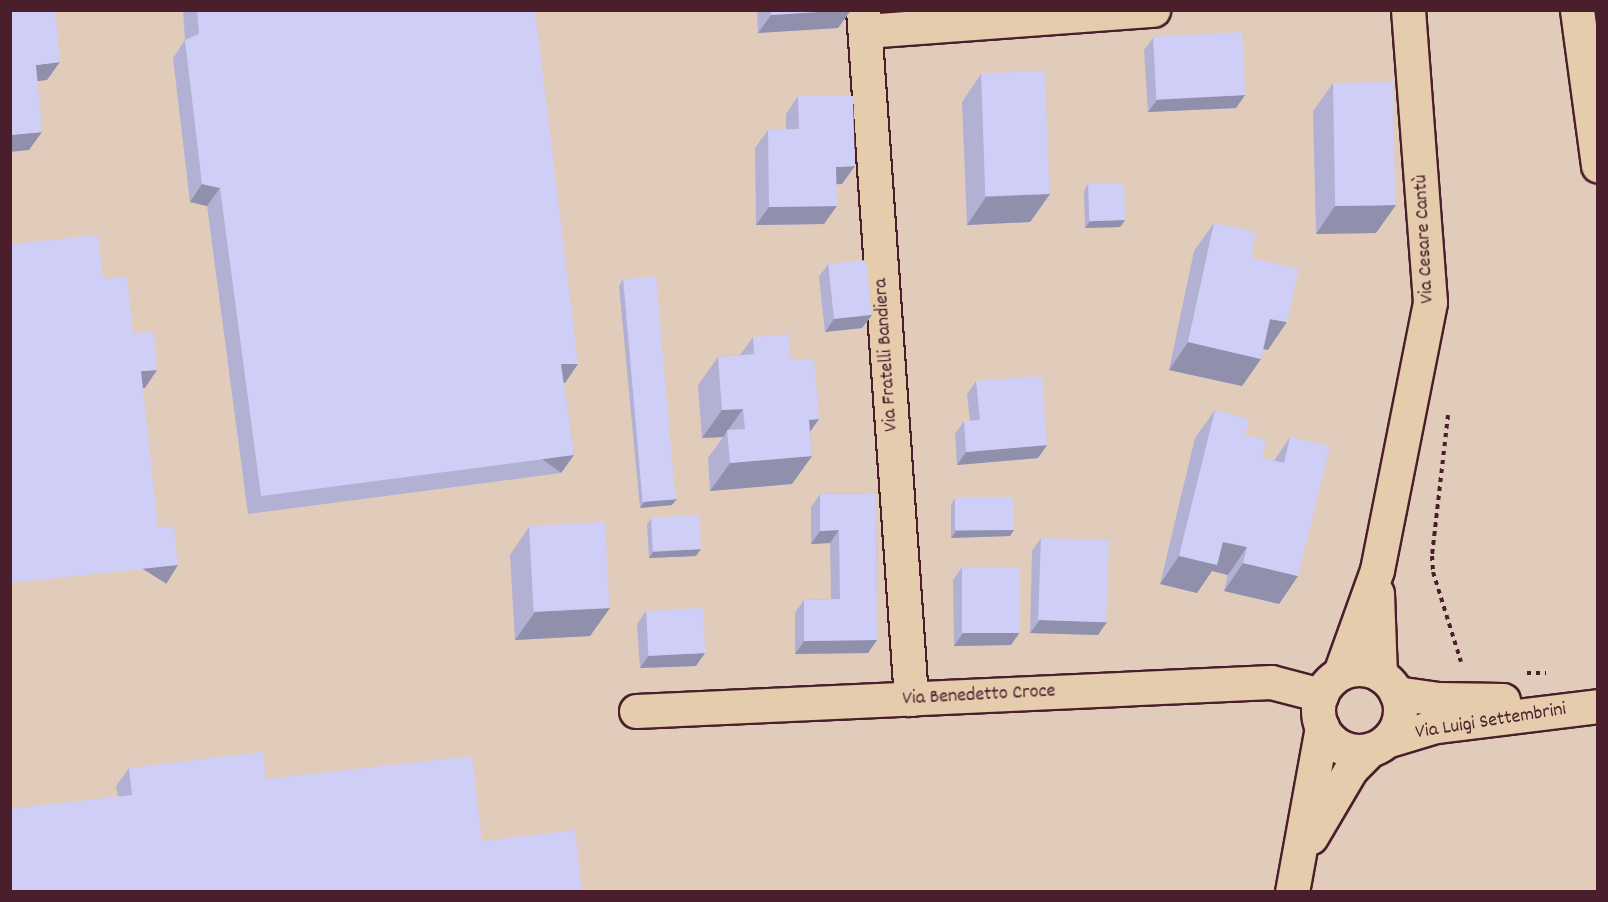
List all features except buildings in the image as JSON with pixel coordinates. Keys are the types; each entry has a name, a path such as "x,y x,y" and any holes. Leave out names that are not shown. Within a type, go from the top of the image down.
{"street":[{"path":"864,21 1153,10"},
{"name":"Via Cesare Cantù","path":"1292,891 1302,854 1327,699 1377,570 1430,303 1408,10"},
{"path":"1577,10 1598,166"},
{"name":"Via Fratelli Bandiera","path":"864,21 911,699"},
{"name":"Via Cesare Cantù","path":"1377,570 1388,684"},
{"path":"1367,669 1388,684 1399,719 1379,745 1360,751 1337,744 1327,699 1367,669"},
{"name":"Via Benedetto Croce","path":"636,711 1271,682 1327,699"},
{"name":"Via Luigi Settembrini","path":"1388,684 1474,700 1598,696"},
{"name":"Via Luigi Settembrini","path":"1379,745 1436,726 1598,706"},
{"name":"Via Cesare Cantù","path":"1302,854 1351,769 1379,745"}],"path":[{"path":"1520,674 1553,673"}]}
